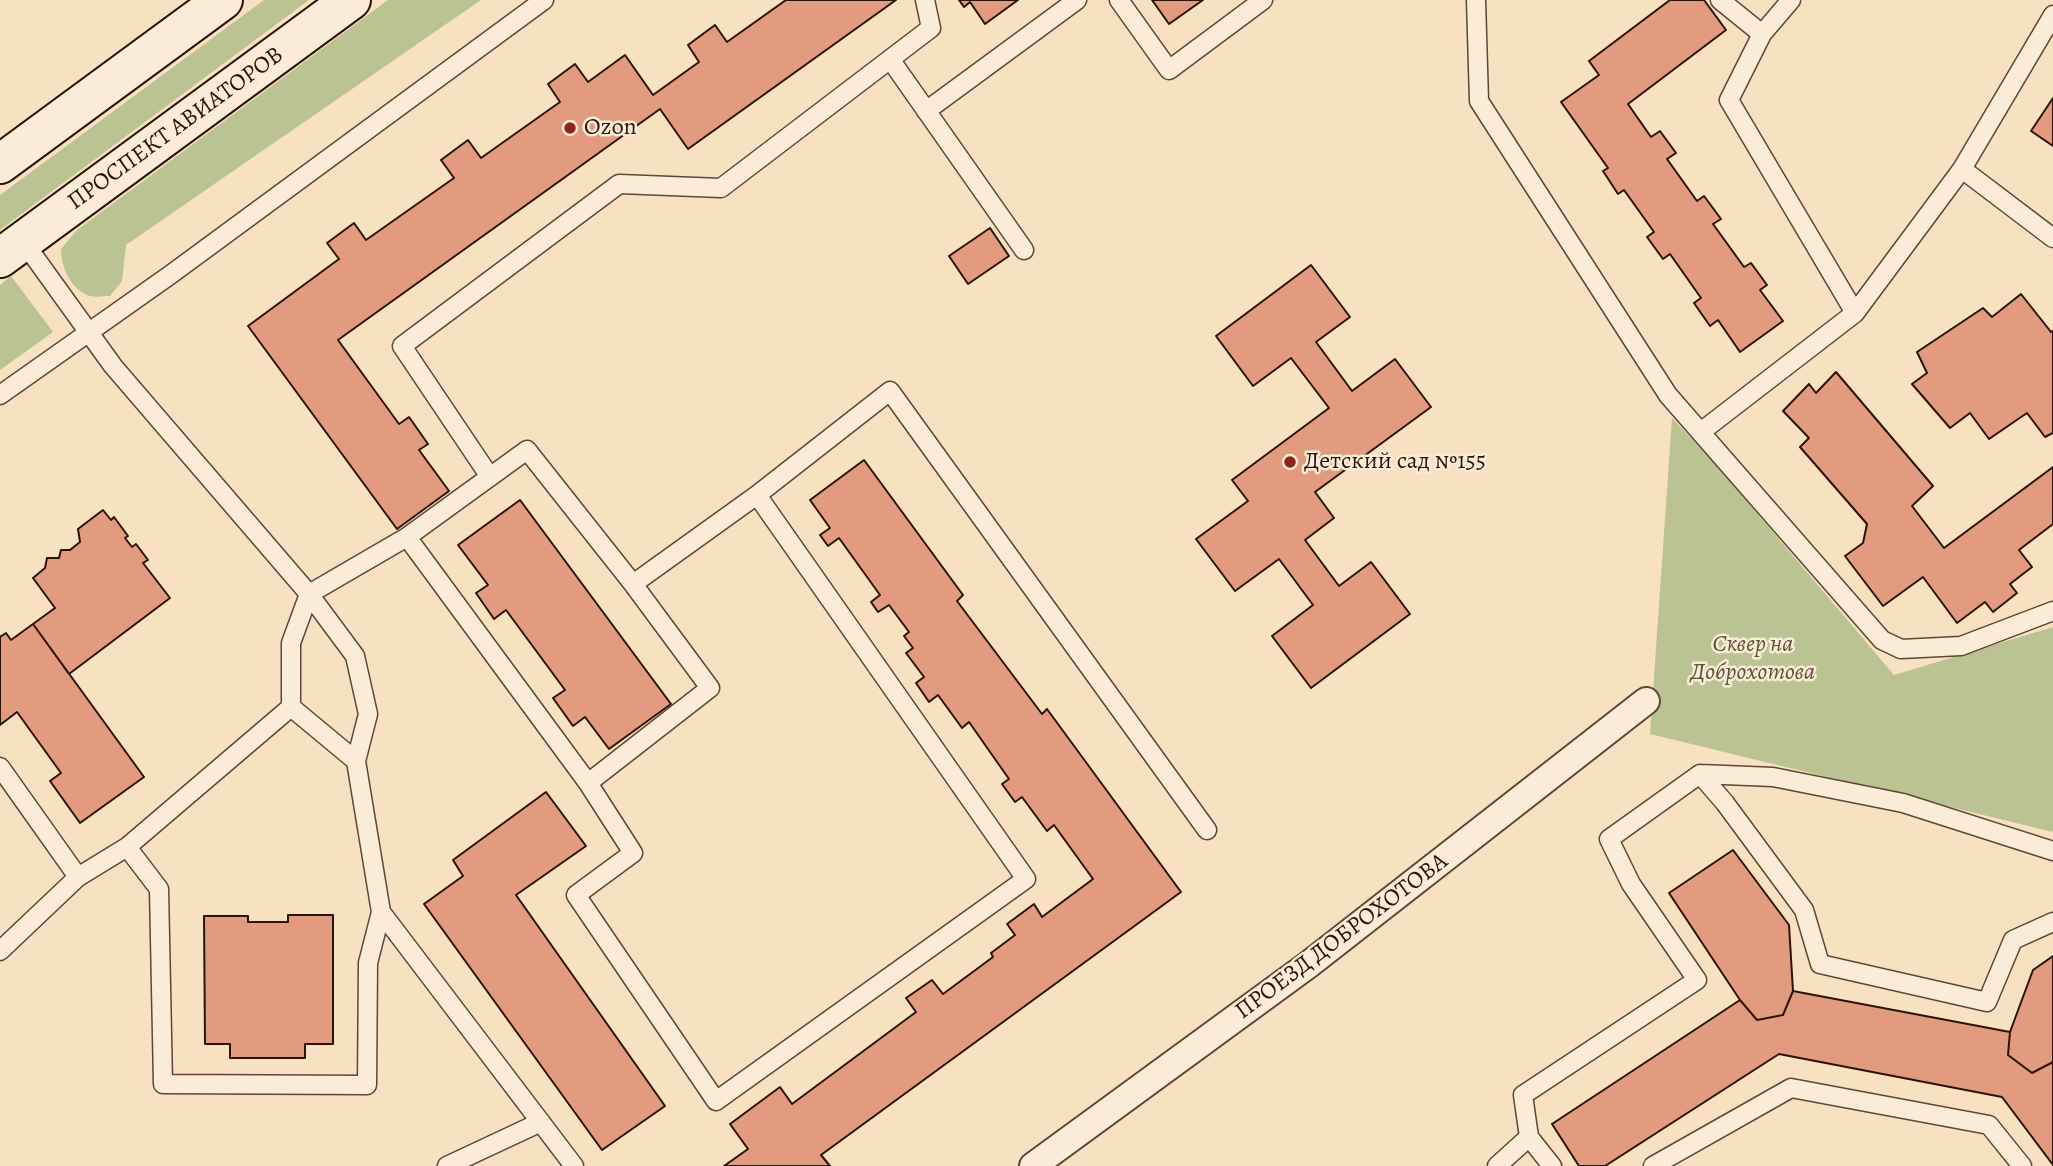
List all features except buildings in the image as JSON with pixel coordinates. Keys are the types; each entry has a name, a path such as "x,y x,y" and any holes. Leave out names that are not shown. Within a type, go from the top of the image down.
{"main road":[{"path":"0,164 223,0"},
{"name":"ПРОСПЕКТ АВИАТОРОВ","path":"12,249 351,0"}],"street":[{"name":"ПРОЕЗД ДОБРОХОТОВА","path":"1033,1166 1308,965 1646,701"}],"lane":[{"path":"0,395 192,259 544,0"},
{"path":"490,477 402,346 619,184 722,188 931,28 925,0"},
{"path":"926,111 1077,0"},
{"path":"1119,0 1169,70 1264,0"},
{"path":"1476,0 1479,101 1668,395 1881,640 1901,649 1961,646 2053,611"},
{"path":"1720,0 1762,34"},
{"path":"1735,0 1762,34"},
{"path":"1791,0 1762,34 1728,100 1855,313"},
{"path":"1702,431 1855,313 1962,169 2053,15"},
{"path":"890,59 1024,250"},
{"path":"1962,169 2053,238"},
{"path":"12,249 88,333 309,594 355,656 368,714 356,761 381,912 368,963 367,1085 163,1084 159,889 127,846"},
{"path":"633,584 757,495 890,391 1208,830"},
{"path":"0,951 78,877 127,846 290,707 290,643 309,594 407,537 527,450 633,584 710,688 588,783"},
{"path":"407,537 588,783 633,853 576,895 716,1101 1026,879 757,495"},
{"path":"290,707 356,761"},
{"path":"0,767 78,877"},
{"path":"1552,1166 1529,1138 1523,1095 1697,980 1631,884 1609,839 1700,774 1773,777 1903,803 2053,851"},
{"path":"1700,774 1725,803 1804,910 1820,964 1987,1002 2013,940 2053,922"},
{"path":"381,912 574,1166"},
{"path":"1653,1166 1791,1088 1989,1125 2022,1166"},
{"path":"447,1166 541,1122"},
{"path":"1497,1166 1529,1138"}],"green space":[{"path":"264,0 309,0 0,230 0,195"},
{"path":"388,0 481,0 126,245 122,281 110,296 90,296 71,282 63,263 61,249 77,230"},
{"path":"11,276 53,332 0,370 0,285"},
{"name":"Сквер на Доброхотова","path":"1672,418 1711,459 1894,675 2053,627 2053,832 1650,734"}],"place":[{"name":"Ozon","path":"570,128"},
{"name":"Детский сад №155","path":"1290,462"}]}
